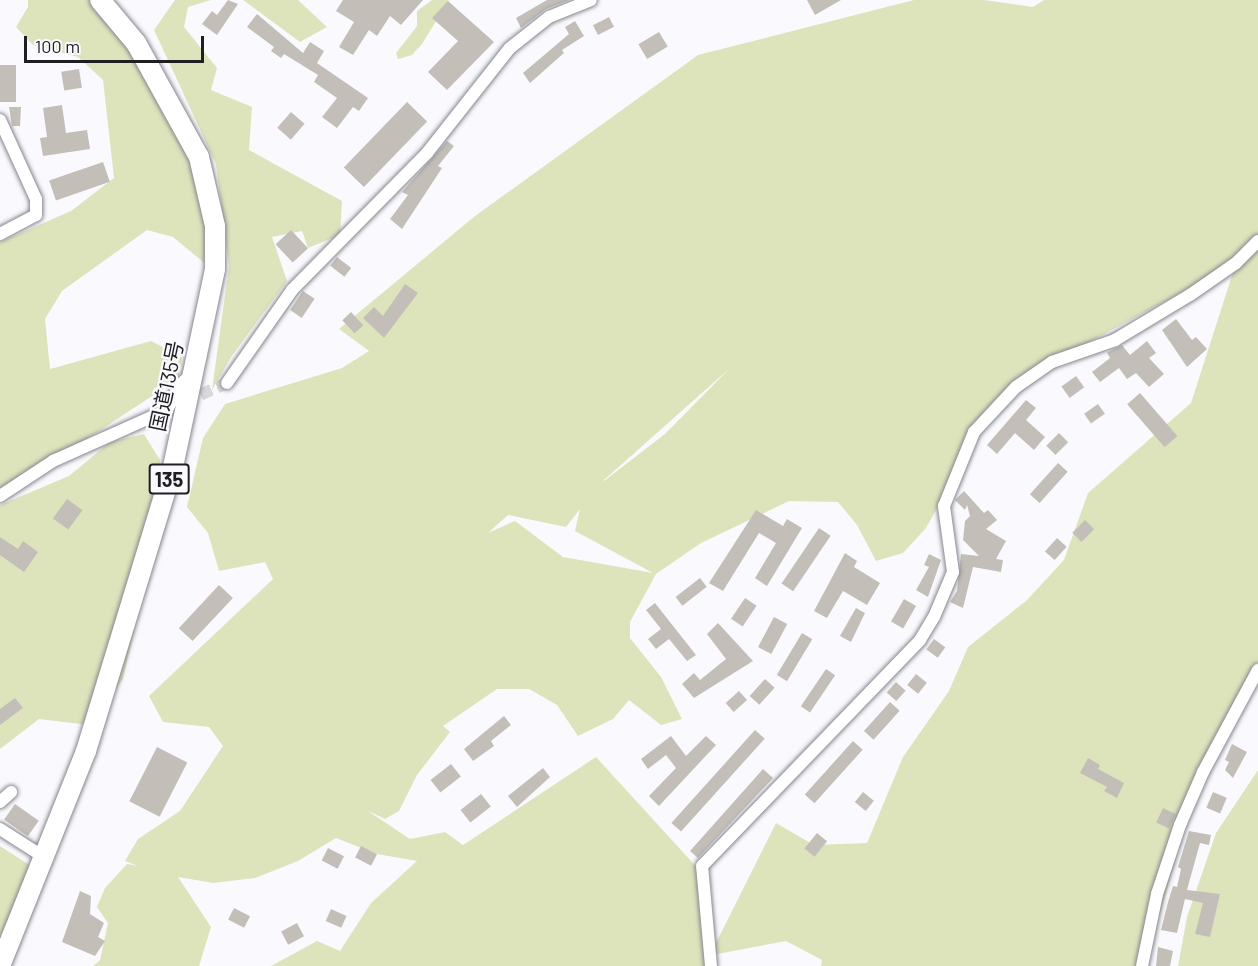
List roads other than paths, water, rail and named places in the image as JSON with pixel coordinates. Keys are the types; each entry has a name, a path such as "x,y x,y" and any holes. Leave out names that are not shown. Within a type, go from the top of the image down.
{"highway":[{"name":"国道135号","path":"0,966 86,751 173,467 215,269 215,226 199,157 136,43 100,0"}],"street":[{"path":"227,383 292,290 427,153 510,48 549,17 591,0"},
{"path":"0,120 36,199 36,215 0,234"},
{"path":"711,966 702,866 925,632 952,572 944,506 974,432 1016,387 1052,362 1115,340 1190,295 1236,263 1258,242"},
{"path":"0,496 53,461 167,410 180,385 193,373"},
{"path":"1142,966 1157,894 1180,825 1203,772 1258,670"},
{"path":"0,802 11,792"},
{"path":"0,829 44,857"}],"tunnel":[{"path":"184,402 227,383"}]}
